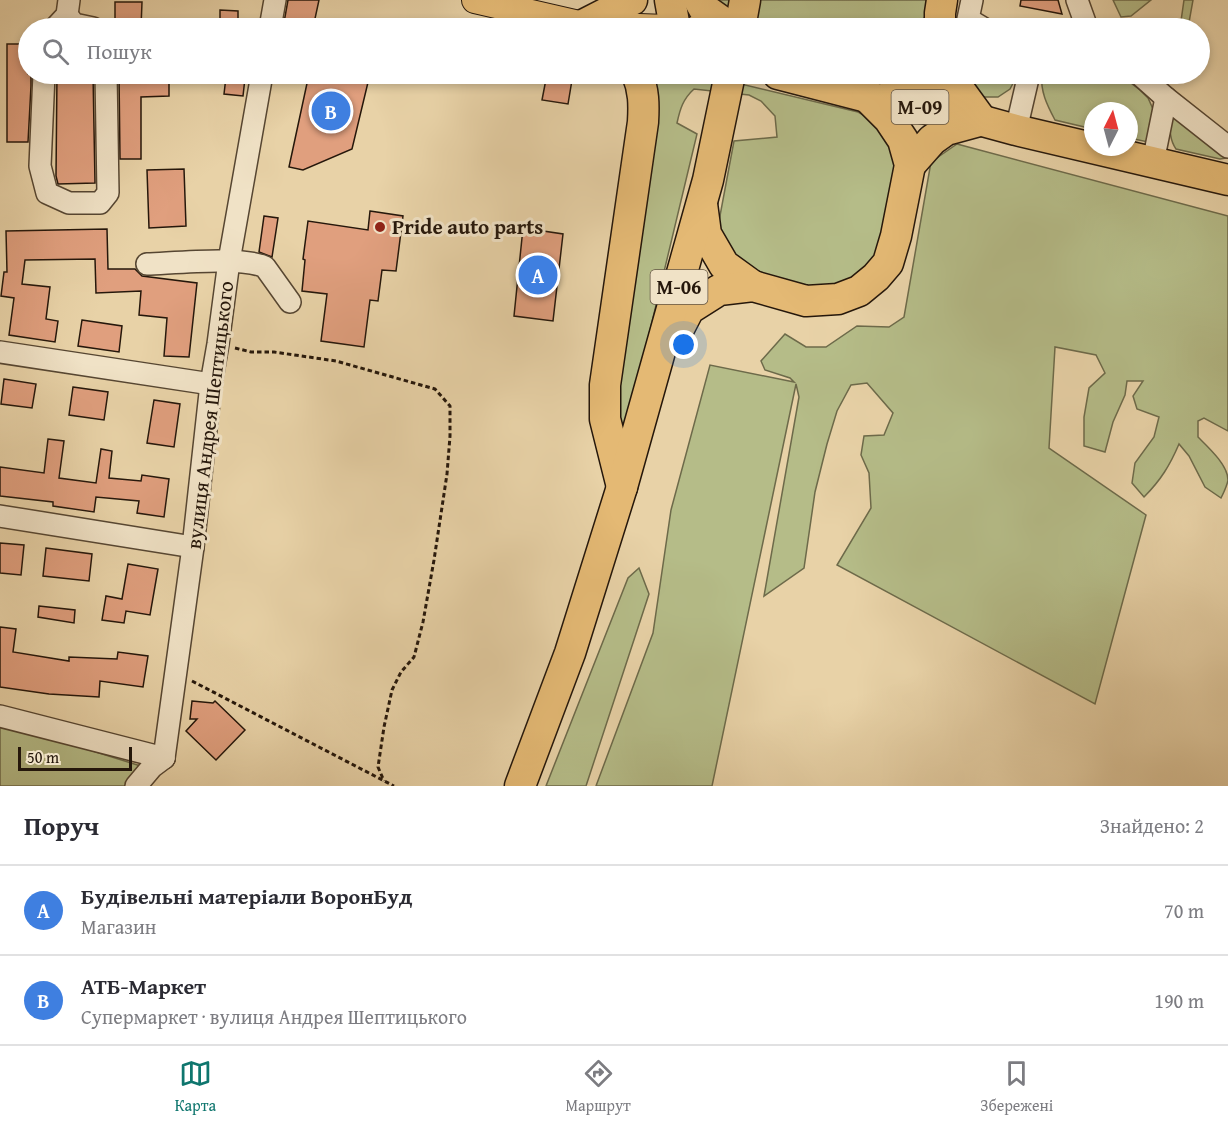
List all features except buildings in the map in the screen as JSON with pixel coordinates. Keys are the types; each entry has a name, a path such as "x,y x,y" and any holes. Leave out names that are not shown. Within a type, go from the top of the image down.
{"highway":[{"path":"603,18 632,0"},
{"path":"670,0 673,18"},
{"path":"699,0 704,9 716,18"},
{"path":"742,18 746,0"},
{"path":"622,487 605,419 605,385 643,122 644,100 641,84"},
{"name":"М-06","path":"520,786 570,653 622,487 702,201 728,84"},
{"name":"М-09","path":"816,84 867,97 977,119 1228,180"},
{"name":"М-09","path":"910,84 977,119"},
{"path":"910,165 932,141 946,130 977,119 954,84"},
{"path":"702,201 706,234 724,265 753,286 806,301 838,299 859,291 888,263 896,236 910,165 903,140 889,119 867,97"},
{"path":"655,372 689,309 719,290 753,286"}],"main road":[{"path":"475,0 510,4 558,18"}],"street":[{"path":"272,18 275,0"},
{"path":"968,18 972,0"},
{"path":"1077,0 1082,18"},
{"path":"44,84 40,166 47,193 69,203 100,203 108,193 106,84"},
{"name":"вулиця Андрея Шептицького","path":"164,758 193,547 211,384 229,261 260,84"},
{"path":"1016,129 1027,84"},
{"path":"1150,84 1228,147"},
{"path":"1153,162 1166,98"},
{"path":"147,264 229,261 260,265 266,267 290,302"},
{"path":"0,352 211,384"},
{"path":"0,516 193,547"},
{"path":"0,716 164,758"},
{"path":"136,786 152,766 164,758"}],"path":[{"path":"218,344 251,352 274,352 336,361 435,389 450,406 447,474 423,622 414,657 401,672 392,690 378,767 384,781"},
{"path":"177,673 393,786"}],"green space":[{"path":"708,0 931,0 929,11 924,18 733,18"},
{"path":"1113,0 1151,0 1131,16 1121,17"},
{"path":"1184,0 1193,0 1190,18 1181,18"},
{"path":"646,84 741,84 858,112 873,120 895,150 896,171 880,250 866,268 842,285 800,286 753,276 716,237 734,141 777,137 775,116 761,101 749,95 694,89 690,93 679,113 677,123 697,134 622,447 614,421"},
{"path":"968,84 1013,84 1010,89 998,97 984,97 975,94"},
{"path":"1042,84 1132,84 1148,98 1153,109 1155,123 1148,142 1138,140 1138,102 1084,102 1084,127 1055,120 1047,103"},
{"path":"1171,115 1226,158 1220,159 1176,149 1170,133"},
{"path":"957,144 1228,216 1228,431 1204,418 1198,421 1198,437 1217,457 1227,474 1228,482 1221,498 1205,487 1189,456 1179,444 1164,472 1144,497 1132,483 1135,463 1154,437 1159,417 1137,409 1133,396 1143,381 1127,381 1125,395 1113,422 1105,452 1084,446 1084,417 1089,388 1105,373 1096,355 1055,347 1049,448 1146,515 1095,704 837,565 871,508 869,473 861,455 864,436 884,435 893,413 867,383 851,385 837,411 815,492 804,568 764,596 799,397 796,384 712,786 596,786 653,633 671,510 710,365 794,382 790,378 765,370 761,361 785,334 806,347 826,347 857,326 889,327 904,317 931,162"},
{"path":"639,568 649,594 586,786 546,786 628,578"},
{"path":"0,722 147,768 132,786 0,786"}],"place":[{"name":"ATБ-Маркет","path":"331,111"},
{"name":"Pride auto parts","path":"380,227"},
{"name":"Будівельні матеріали ВоронБуд","path":"538,275"}]}
